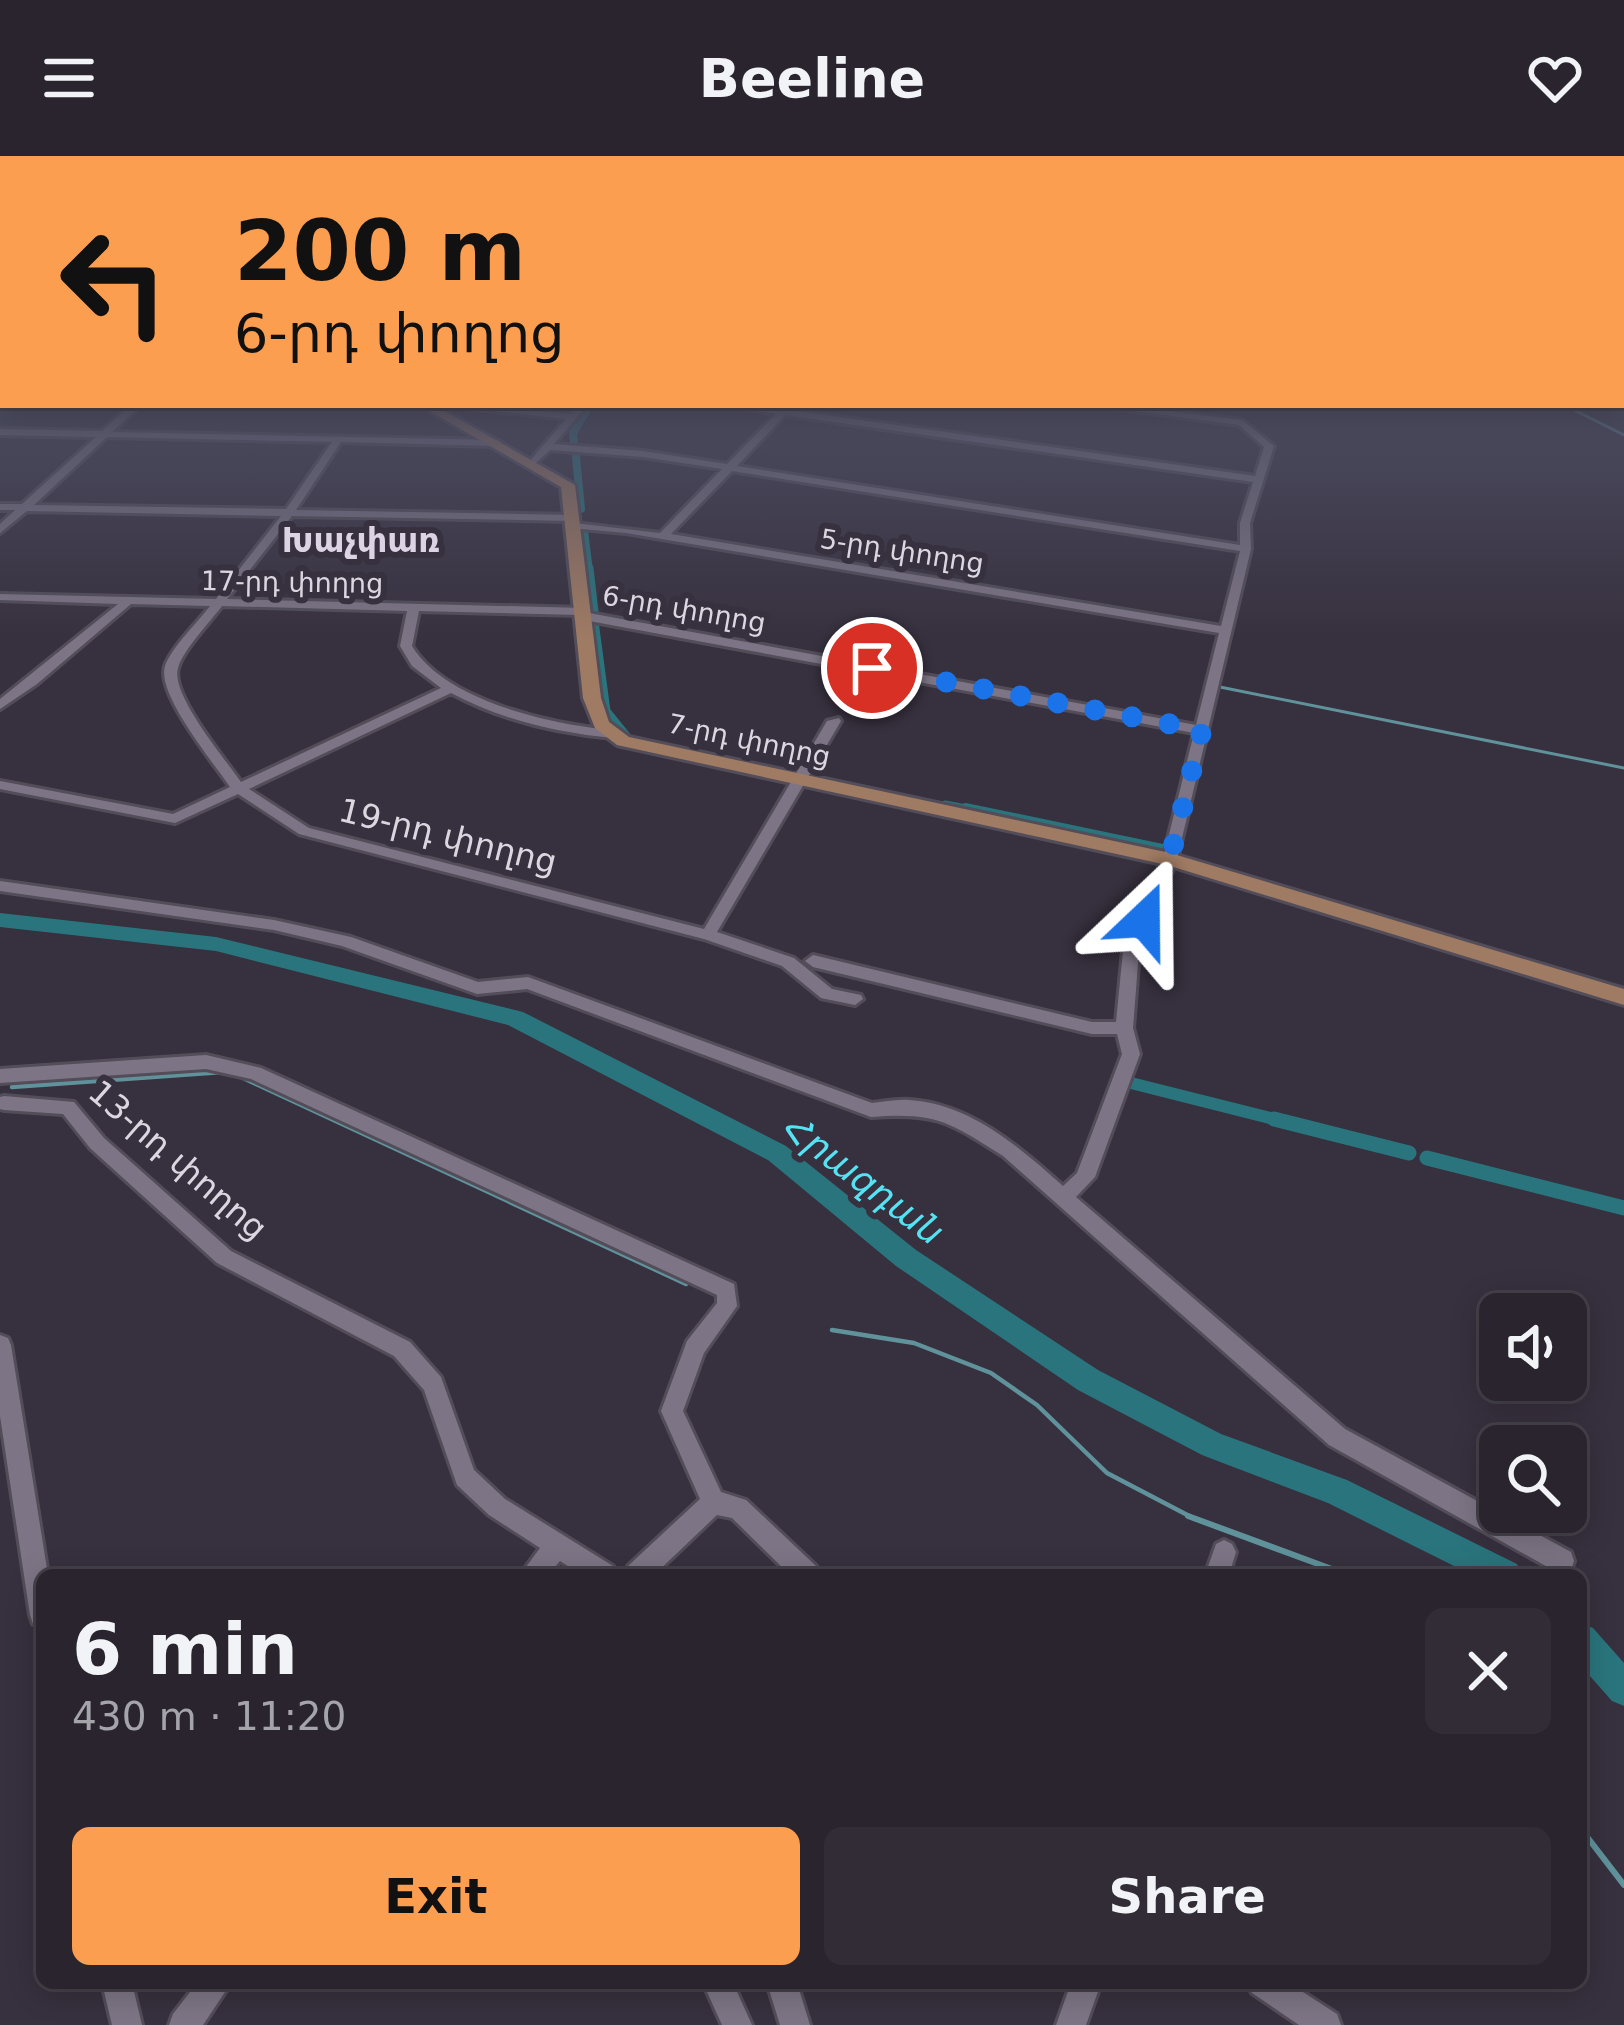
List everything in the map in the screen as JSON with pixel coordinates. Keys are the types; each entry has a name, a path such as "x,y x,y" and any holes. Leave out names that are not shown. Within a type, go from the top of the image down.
{"main road":[{"path":"541,467 568,485 592,698 601,724 613,734"},
{"name":"7-րդ փողոց","path":"613,734 1170,859 1624,997"}],"street":[{"path":"0,530 69,467"},
{"path":"217,603 319,467"},
{"path":"718,467 1246,549"},
{"path":"1175,467 1259,480"},
{"path":"1065,1196 1085,1177 1131,1054 1124,1028 1131,951 1170,859 1222,630 1246,549 1245,523 1262,467"},
{"path":"663,536 729,469"},
{"name":"5-րդ փողոց","path":"0,507 574,522 1222,630"},
{"name":"17-րդ փողոց","path":"0,597 584,614"},
{"path":"0,705 68,652 83,631 126,603"},
{"name":"19-րդ փողոց","path":"217,603 175,656 170,676 202,742 238,788 304,831 708,935 788,962 827,994 855,998"},
{"path":"414,608 409,656 430,678 487,704 593,734 613,734"},
{"name":"6-րդ փողոց","path":"584,614 1202,730"},
{"path":"0,785 175,819 451,688"},
{"path":"708,935 834,722"},
{"path":"0,886 274,925 345,941 477,988 528,983 871,1110 910,1107 954,1116 1010,1150 1065,1196 1337,1437 1562,1561"},
{"path":"813,961 1092,1028 1124,1028"},
{"path":"2,1106 7,1076 206,1062 255,1073 727,1290 727,1306 695,1348 672,1411 713,1502"},
{"name":"13-րդ փողոց","path":"2,1106 68,1107 97,1143 224,1256 402,1348 433,1384 466,1477 496,1508 594,1569"},
{"path":"0,1345 36,1577"},
{"path":"643,1569 713,1502"},
{"path":"713,1502 738,1508 801,1569"},
{"path":"537,1569 556,1547"},
{"path":"118,1989 127,2025"},
{"path":"184,2025 211,1989"},
{"path":"721,1989 737,2025"},
{"path":"784,1989 795,2025"},
{"path":"1071,2025 1085,1989"},
{"path":"1271,1989 1326,2025"}],"waterway":[{"path":"577,467 581,509"},
{"path":"584,531 589,571"},
{"path":"589,568 594,612"},
{"path":"594,621 606,711 627,737"},
{"path":"1220,687 1624,768"},
{"path":"945,805 972,810"},
{"path":"966,809 972,810"},
{"path":"972,810 981,812"},
{"path":"972,810 1163,850"},
{"name":"Հրազդան","path":"0,920 216,944 515,1018 777,1153 906,1258 1088,1380 1213,1445 1336,1491 1494,1569"},
{"path":"12,1087 223,1072"},
{"path":"239,1076 686,1284"},
{"path":"1127,1082 1286,1122"},
{"path":"1274,1119 1409,1153"},
{"path":"1427,1158 1624,1208"},
{"path":"832,1330 914,1343 991,1373 1037,1405 1107,1473 1192,1518"},
{"path":"1188,1516 1192,1518"},
{"path":"1192,1518 1332,1569"},
{"name":"Հրազդան","path":"1587,1647 1624,1689"},
{"path":"1587,1837 1624,1885"}],"district":[{"name":"Խաչփառ","path":"361,540"}],"route":[{"path":"872,668 1202,730 1170,859 1144,920"}]}
